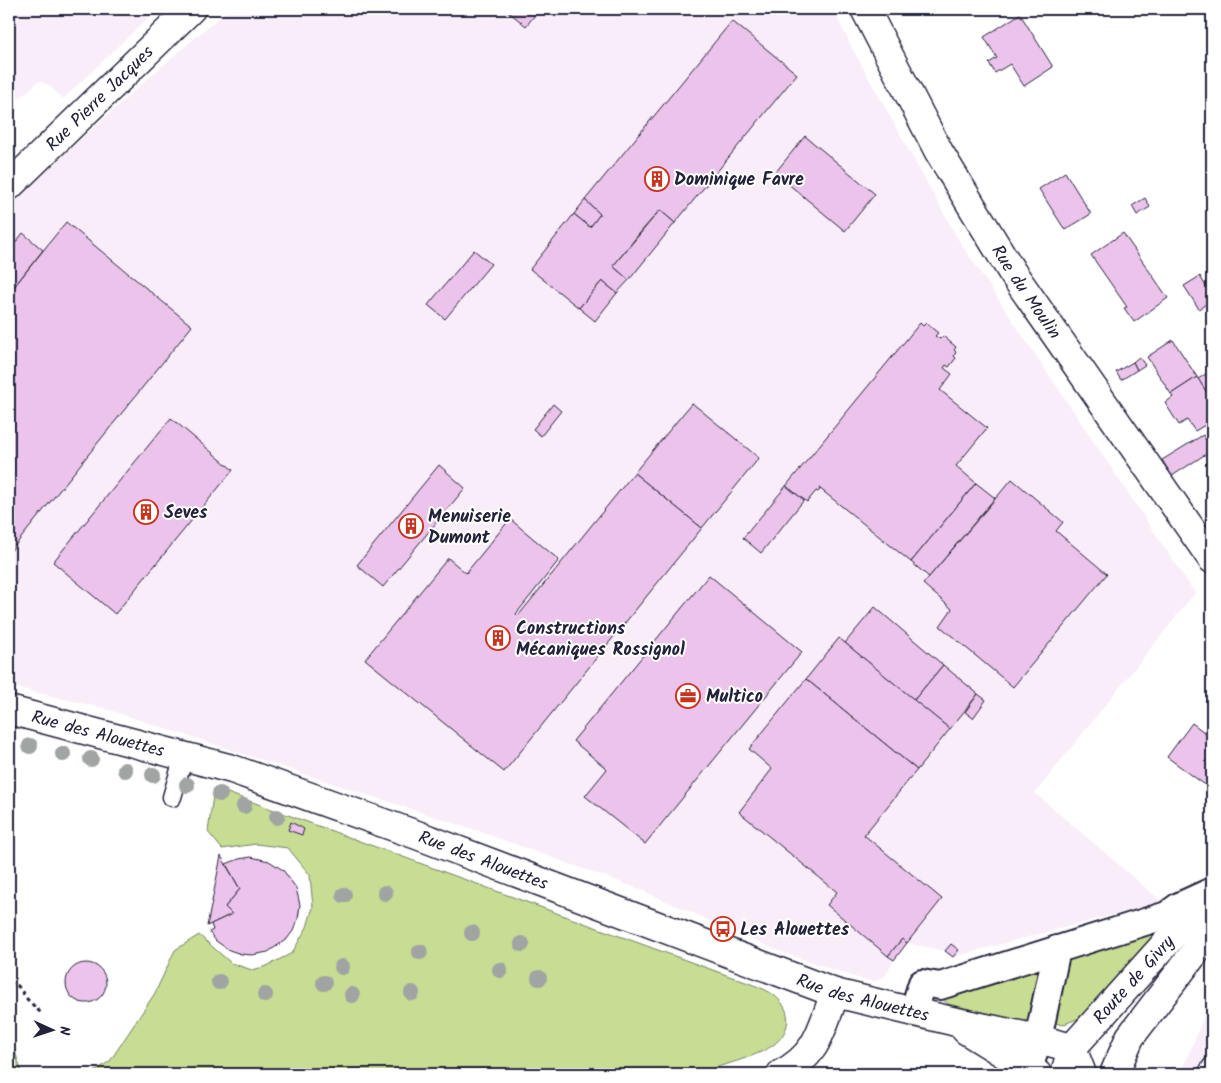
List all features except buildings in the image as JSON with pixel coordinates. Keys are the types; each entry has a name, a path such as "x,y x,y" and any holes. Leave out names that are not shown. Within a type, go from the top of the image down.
{"street":[{"name":"Rue Pierre Jacques","path":"9,186 191,9"},
{"name":"Rue du Moulin","path":"865,9 940,152 1012,272 1212,559"},
{"name":"Rue des Alouettes","path":"9,710 232,769 417,835 835,993 952,1021 1038,1038 1072,1048"},
{"path":"913,1012 922,983 940,986 1167,915 1179,906 1212,891"},
{"name":"Route de Givry","path":"1066,1074 1072,1048 1212,891"},
{"name":"Route de Givry","path":"1114,1074 1130,1037 1212,930"},
{"path":"1031,1073 1057,949"},
{"path":"781,1074 797,1066 815,1047 835,993"},
{"name":"Rue des Alouettes","path":"952,1021 1031,1073"},
{"path":"1072,1048 1082,1074"}],"lane":[{"path":"172,797 184,756"},
{"path":"1207,1074 1212,1066"}],"path":[{"path":"9,983 18,986 27,1000 43,1015"}],"shaded area":[{"path":"9,9 157,9 63,99 49,85 39,81 9,107"},
{"path":"229,9 833,9 851,46 958,239 1195,593 1035,793 1162,902 952,957 945,951 907,943 885,976 875,981 863,980 779,951 634,887 481,832 103,708 9,686 9,204 152,75"},
{"path":"1212,994 1212,1074 1180,1074 1193,1044"}],"green space":[{"path":"214,788 751,984 769,992 782,1003 788,1018 787,1026 779,1039 765,1050 695,1074 91,1074 110,1061 155,993 175,950 199,935 231,963 252,970 267,966 292,953 307,927 313,907 310,875 288,848 256,844 222,849 208,832"},
{"path":"1175,914 1095,1005 1077,1019 1062,1025 1056,1023 1064,953"},
{"path":"1048,958 1035,1024 948,1004 934,993"},
{"path":"9,1031 22,1074 9,1074"}],"place":[{"name":"Dominique Favre","path":"657,179"},
{"name":"Seves","path":"146,512"},
{"name":"Menuiserie Dumont","path":"411,526"},
{"name":"Constructions Mécaniques Rossignol","path":"498,638"},
{"name":"Multico","path":"688,696"},
{"name":"Les Alouettes","path":"723,929"}]}
